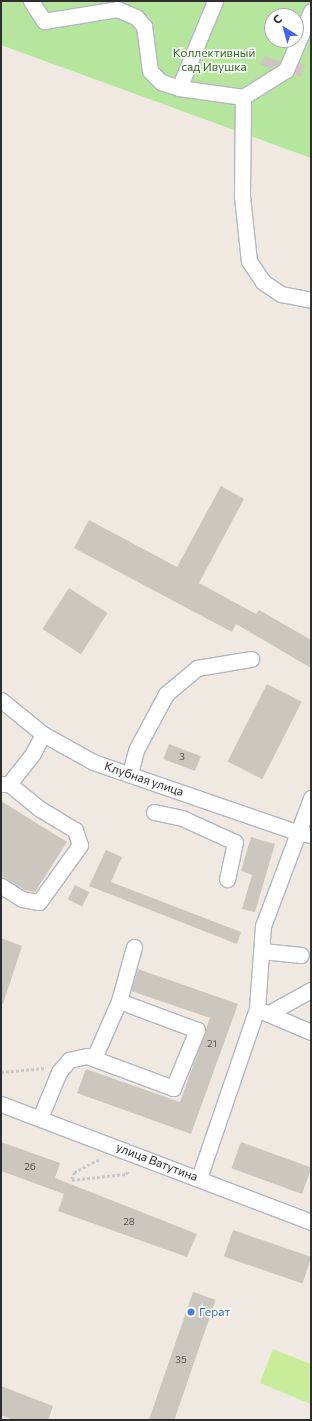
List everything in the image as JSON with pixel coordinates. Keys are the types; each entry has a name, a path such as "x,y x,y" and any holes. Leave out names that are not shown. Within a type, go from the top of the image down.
{"street":[{"path":"31,1 44,21 119,5 136,17 144,26 150,71 162,82 179,88 243,97 286,70 311,11"},
{"path":"179,88 215,1"},
{"path":"243,97 242,196 249,262 263,282 281,294 311,300"},
{"path":"130,773 136,750 166,694 197,668 251,659"},
{"name":"Клубная улица","path":"1,700 43,734 93,762 130,773 186,794 307,832"},
{"path":"1,886 22,899 39,902 80,845 75,830 40,809 5,784 33,753 43,734"},
{"path":"182,818 179,805 186,794"},
{"path":"199,1178 263,1011 263,926 307,832 311,798"},
{"path":"154,812 182,818 235,842 227,879"},
{"path":"94,1058 119,1000 134,947"},
{"path":"262,951 301,955"},
{"path":"263,1011 311,990"},
{"path":"40,1118 64,1066 69,1060 88,1056 173,1088 197,1030 119,1000"},
{"path":"263,1011 311,1032"},
{"name":"улица Ватутина","path":"1,1104 199,1178 311,1222"}],"path":[{"path":"1,1072 64,1066"},
{"path":"99,1160 75,1172 72,1180 126,1174 129,1170"}],"green space":[{"name":"Коллективный сад Ивушка","path":"1,1 311,1 311,158 1,45"},
{"path":"273,1349 311,1364 311,1404 260,1383"}],"building":[{"path":"265,55 280,62 279,64 271,69 260,64"},
{"path":"299,63 305,65 301,77 294,74"},
{"path":"221,486 244,499 199,583 256,614 259,610 311,640 311,668 236,624 232,632 74,548 89,520 177,567"},
{"path":"69,588 108,613 81,654 42,629"},
{"path":"267,684 302,702 262,779 228,762"},
{"path":"169,744 201,756 195,771 163,759"},
{"path":"1,801 67,842 35,892 25,890 1,876"},
{"path":"251,837 275,844 255,912 242,909 252,875 241,871"},
{"path":"106,850 122,857 111,882 241,932 237,944 89,886"},
{"path":"75,885 89,892 82,907 68,899"},
{"path":"1,938 22,946 3,1004 1,1003"},
{"path":"138,969 238,1004 191,1134 77,1093 86,1069 180,1102 210,1018 131,991"},
{"path":"1,1142 60,1163 55,1178 197,1234 187,1257 58,1211 64,1194 1,1171"},
{"path":"241,1142 311,1167 302,1194 231,1168"},
{"path":"233,1230 311,1257 302,1283 224,1256"},
{"path":"193,1292 216,1300 174,1420 149,1420"},
{"path":"1,1386 53,1406 48,1420 13,1420 1,1415"}],"place":[{"name":"Герат","path":"191,1312"}]}
